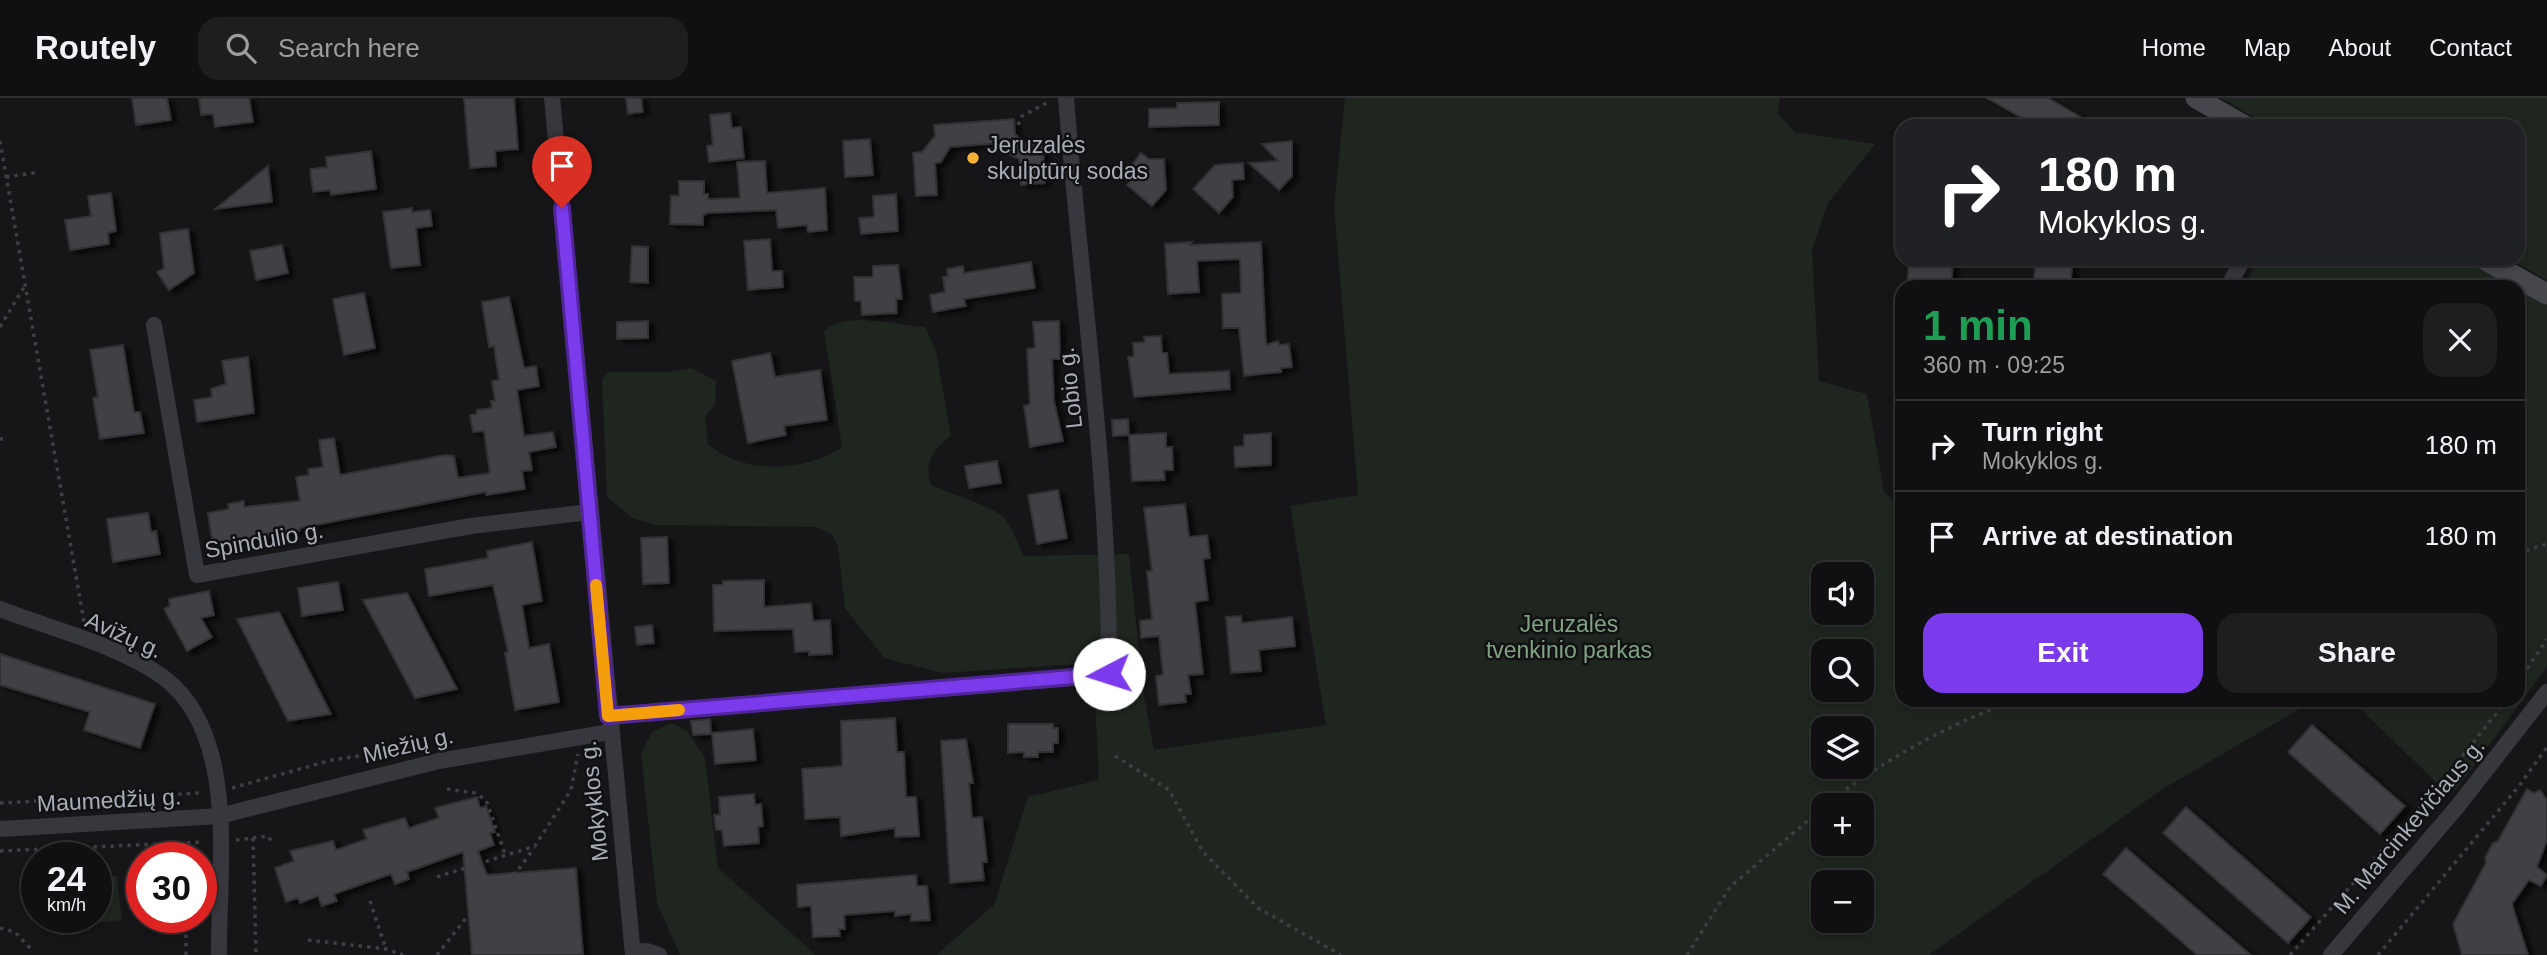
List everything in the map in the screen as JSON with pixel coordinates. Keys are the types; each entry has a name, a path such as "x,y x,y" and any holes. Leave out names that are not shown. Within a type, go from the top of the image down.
{"street":[{"name":"Mokyklos g.","path":"552,98 609,724 633,953"},
{"name":"Lobio g.","path":"1066,98 1076,230 1106,518 1109,674"},
{"path":"2196,98 2233,119"},
{"path":"2497,266 2523,280"},
{"path":"2525,281 2547,293"},
{"name":"Spindulio g.","path":"154,325 197,575 471,526 590,512"},
{"name":"Avižų g.","path":"0,609 134,661 162,677 185,697 199,719 209,745 219,791 219,955"},
{"name":"Miežių g.","path":"219,816 439,761 609,724 1109,674"},
{"name":"M. Marcinkevičiaus g.","path":"2331,955 2457,807 2547,692"},
{"name":"Maumedžių g.","path":"0,829 219,816"},
{"path":"633,953 647,951 659,955"}],"path":[{"path":"1018,125 1022,116 1034,107 1066,98"},
{"path":"0,141 88,642"},
{"path":"6,177 39,172"},
{"path":"0,327 25,285"},
{"path":"2525,551 2547,544"},
{"path":"2525,672 2547,639"},
{"path":"1840,793 1858,778 1995,707"},
{"path":"2290,955 2436,789 2502,707"},
{"path":"2378,955 2519,786 2547,747"},
{"path":"0,803 219,791 332,760 417,748"},
{"path":"437,955 466,918 519,870 570,790 579,748"},
{"path":"1115,756 1169,790 1203,852 1258,908 1341,955"},
{"path":"447,789 475,793 486,800 506,855"},
{"path":"1687,955 1730,887 1811,818"},
{"path":"187,842 268,836 272,842"},
{"path":"253,838 256,955"},
{"path":"0,850 126,845"},
{"path":"437,877 535,846"},
{"path":"370,901 386,949"},
{"path":"0,928 15,932 30,948"},
{"path":"186,933 186,955"},
{"path":"308,940 386,949 403,955"}],"green space":[{"name":"Jeruzalės tvenkinio parkas","path":"1345,98 1780,98 1778,114 1795,132 1875,144 1828,203 1812,250 1819,381 1867,394 1884,492 1895,502 1895,707 2303,707 2161,790 1929,955 936,955 994,905 1028,797 1099,780 1093,663 943,673 884,658 845,608 838,546 832,535 817,527 655,525 633,518 607,497 602,379 609,372 670,372 691,368 716,381 715,404 705,417 708,444 738,461 756,465 793,465 811,461 842,447 824,331 845,321 858,320 925,327 936,351 951,435 929,462 931,485 1000,515 1011,528 1023,556 1129,554 1143,691 1154,750 1326,725 1290,506 1358,495 1334,206"},
{"path":"2221,98 2547,98 2547,280 2522,266 2525,266 2525,119 2257,119"},
{"path":"2255,266 2480,266 2504,280 2247,280"},
{"path":"2525,292 2547,304 2547,667 2525,697"},
{"path":"2358,707 2517,707 2456,790 2438,784"},
{"path":"671,723 686,730 705,758 718,868 816,955 680,955 657,903 641,753 652,732"},
{"path":"112,876 117,876 122,920 112,921"}],"building":[{"path":"132,98 167,98 171,120 136,125"},
{"path":"199,98 249,98 253,122 215,127 213,114 201,115"},
{"path":"464,98 514,98 518,149 495,151 496,166 470,168"},
{"path":"626,98 641,98 643,112 628,114"},
{"path":"1987,98 2048,98 2084,119 2024,119"},
{"path":"1219,102 1219,125 1149,127 1149,109 1177,108 1177,103"},
{"path":"730,113 732,128 741,127 744,158 709,162 707,146 713,145 710,115"},
{"path":"1014,119 1015,134 1025,143 1043,142 1045,183 1021,185 1019,159 1010,155 1002,143 950,147 941,162 935,163 937,195 916,196 913,153 922,152 935,136 934,125"},
{"path":"870,139 873,175 845,177 843,141"},
{"path":"1292,141 1292,176 1279,190 1249,163 1278,161 1262,144"},
{"path":"371,151 376,189 331,195 330,190 313,192 310,169 327,167 326,157"},
{"path":"1141,153 1149,159 1164,159 1166,190 1152,206 1127,185 1139,171 1132,165"},
{"path":"765,161 767,193 825,188 827,230 808,232 807,225 778,228 776,210 708,213 703,215 703,225 670,224 671,196 679,196 679,181 704,181 704,194 708,194 708,199 740,198 737,162"},
{"path":"1243,163 1244,179 1232,180 1233,197 1219,213 1193,189 1215,165"},
{"path":"268,166 272,202 215,209"},
{"path":"111,193 116,231 108,233 109,244 70,250 65,220 91,216 88,196"},
{"path":"896,194 898,231 861,234 859,218 874,217 873,196"},
{"path":"412,208 412,212 430,210 432,226 416,228 420,265 391,268 383,212"},
{"path":"188,229 194,273 169,290 157,272 164,268 160,233"},
{"path":"770,239 772,271 782,271 783,287 748,290 744,241"},
{"path":"1192,242 1190,245 1261,242 1266,345 1278,341 1279,345 1289,344 1292,367 1281,368 1281,372 1244,376 1239,328 1223,328 1222,294 1241,293 1240,259 1197,261 1199,292 1168,294 1165,244"},
{"path":"282,245 288,273 256,280 250,251"},
{"path":"632,246 648,247 648,283 630,282"},
{"path":"1031,262 1035,288 964,299 966,306 933,312 930,295 945,292 943,277 948,276 947,269 963,266 964,273"},
{"path":"898,265 902,299 896,299 897,313 862,315 861,301 855,301 854,277 873,277 873,266"},
{"path":"1908,266 1952,266 1952,280 1908,280"},
{"path":"2035,266 2072,266 2071,280 2034,280"},
{"path":"364,293 375,348 344,355 333,299"},
{"path":"509,297 524,368 536,366 539,386 517,390 524,436 553,432 556,447 529,452 532,470 522,471 525,489 486,495 486,492 300,528 300,531 213,545 208,513 229,509 228,504 244,501 244,507 300,501 296,477 309,475 308,469 323,467 319,440 334,438 340,475 445,455 454,456 458,478 490,473 484,431 473,432 470,415 477,414 477,410 492,408 491,401 495,401 492,381 499,380 494,346 489,347 482,302"},
{"path":"648,321 648,338 617,339 617,322"},
{"path":"1059,321 1060,359 1052,359 1054,401 1063,441 1030,447 1024,406 1030,404 1027,349 1035,348 1033,322"},
{"path":"1161,336 1162,353 1167,353 1169,374 1229,371 1230,389 1134,397 1128,357 1134,357 1133,343 1145,342 1144,337"},
{"path":"123,345 134,412 140,412 144,433 100,439 93,398 98,397 90,350"},
{"path":"770,353 775,377 820,370 827,420 784,426 786,435 748,443 732,361"},
{"path":"248,357 254,413 197,422 194,400 212,397 211,389 226,384 222,361"},
{"path":"1128,419 1129,435 1113,436 1112,420"},
{"path":"1166,433 1166,447 1172,447 1173,470 1164,470 1165,480 1132,481 1129,435"},
{"path":"1271,433 1271,465 1235,467 1234,447 1244,446 1244,435"},
{"path":"997,461 1001,483 969,488 965,466"},
{"path":"1058,490 1067,538 1037,544 1028,495"},
{"path":"1185,504 1189,537 1207,535 1210,558 1203,559 1208,600 1195,602 1203,674 1188,675 1191,694 1185,694 1186,702 1159,705 1156,676 1163,675 1159,636 1141,638 1140,621 1152,619 1147,571 1152,571 1144,508"},
{"path":"148,513 151,532 156,531 160,554 113,562 107,519"},
{"path":"667,537 669,583 643,584 641,538"},
{"path":"532,542 542,601 522,605 529,648 549,644 559,702 515,710 505,653 508,652 493,585 429,596 425,569 488,558 487,551"},
{"path":"764,580 764,607 811,603 813,621 830,620 832,654 809,655 809,651 795,652 793,629 714,631 713,585 723,585 723,581"},
{"path":"338,582 343,610 302,616 298,588"},
{"path":"209,591 214,615 201,618 212,637 187,651 164,609 170,606 169,599"},
{"path":"407,593 457,689 415,698 363,600"},
{"path":"279,612 331,714 288,721 237,619"},
{"path":"1241,616 1242,623 1292,617 1295,646 1259,650 1261,671 1231,673 1226,617"},
{"path":"652,625 654,643 637,645 635,627"},
{"path":"0,654 155,704 140,748 84,730 90,712 0,685"},
{"path":"895,718 897,752 904,752 906,797 916,797 919,836 895,837 895,828 841,836 840,817 805,819 802,769 842,766 841,721"},
{"path":"710,719 711,734 693,735 691,721"},
{"path":"1008,724 1053,724 1053,728 1058,728 1058,743 1053,743 1053,752 1038,752 1038,757 1024,757 1024,752 1008,753"},
{"path":"2312,725 2405,806 2380,834 2288,752"},
{"path":"753,729 756,760 715,764 712,733"},
{"path":"966,739 973,783 969,783 972,818 982,817 987,862 982,862 984,880 950,883 941,741"},
{"path":"2527,789 2534,793 2540,790 2547,800 2547,840 2537,867 2547,875 2541,886 2529,880 2512,904 2528,955 2462,955 2453,924 2486,863 2485,858 2493,843 2498,841"},
{"path":"754,794 755,805 761,804 763,826 758,827 759,843 724,846 722,830 716,830 714,815 720,815 719,797"},
{"path":"477,797 480,808 486,806 495,832 490,833 494,845 478,851 487,875 576,868 583,955 472,955 463,852 407,872 409,879 395,884 391,874 334,894 337,901 322,906 318,896 300,903 298,898 286,902 275,868 294,861 290,851 333,841 336,850 367,839 363,830 405,818 409,828 439,818 435,808"},
{"path":"2186,807 2311,917 2288,943 2163,833"},
{"path":"2126,848 2251,955 2197,955 2103,874"},
{"path":"916,875 917,886 927,886 930,920 911,921 911,914 895,916 895,911 844,915 845,929 839,929 840,936 813,937 811,906 798,907 797,885"}],"slow traffic":[{"path":"596,585 608,716 679,710"}],"place":[{"name":"Jeruzalės skulptūrų sodas","path":"973,158"}],"route":[{"path":"562,208 608,716 1109,674"}]}
